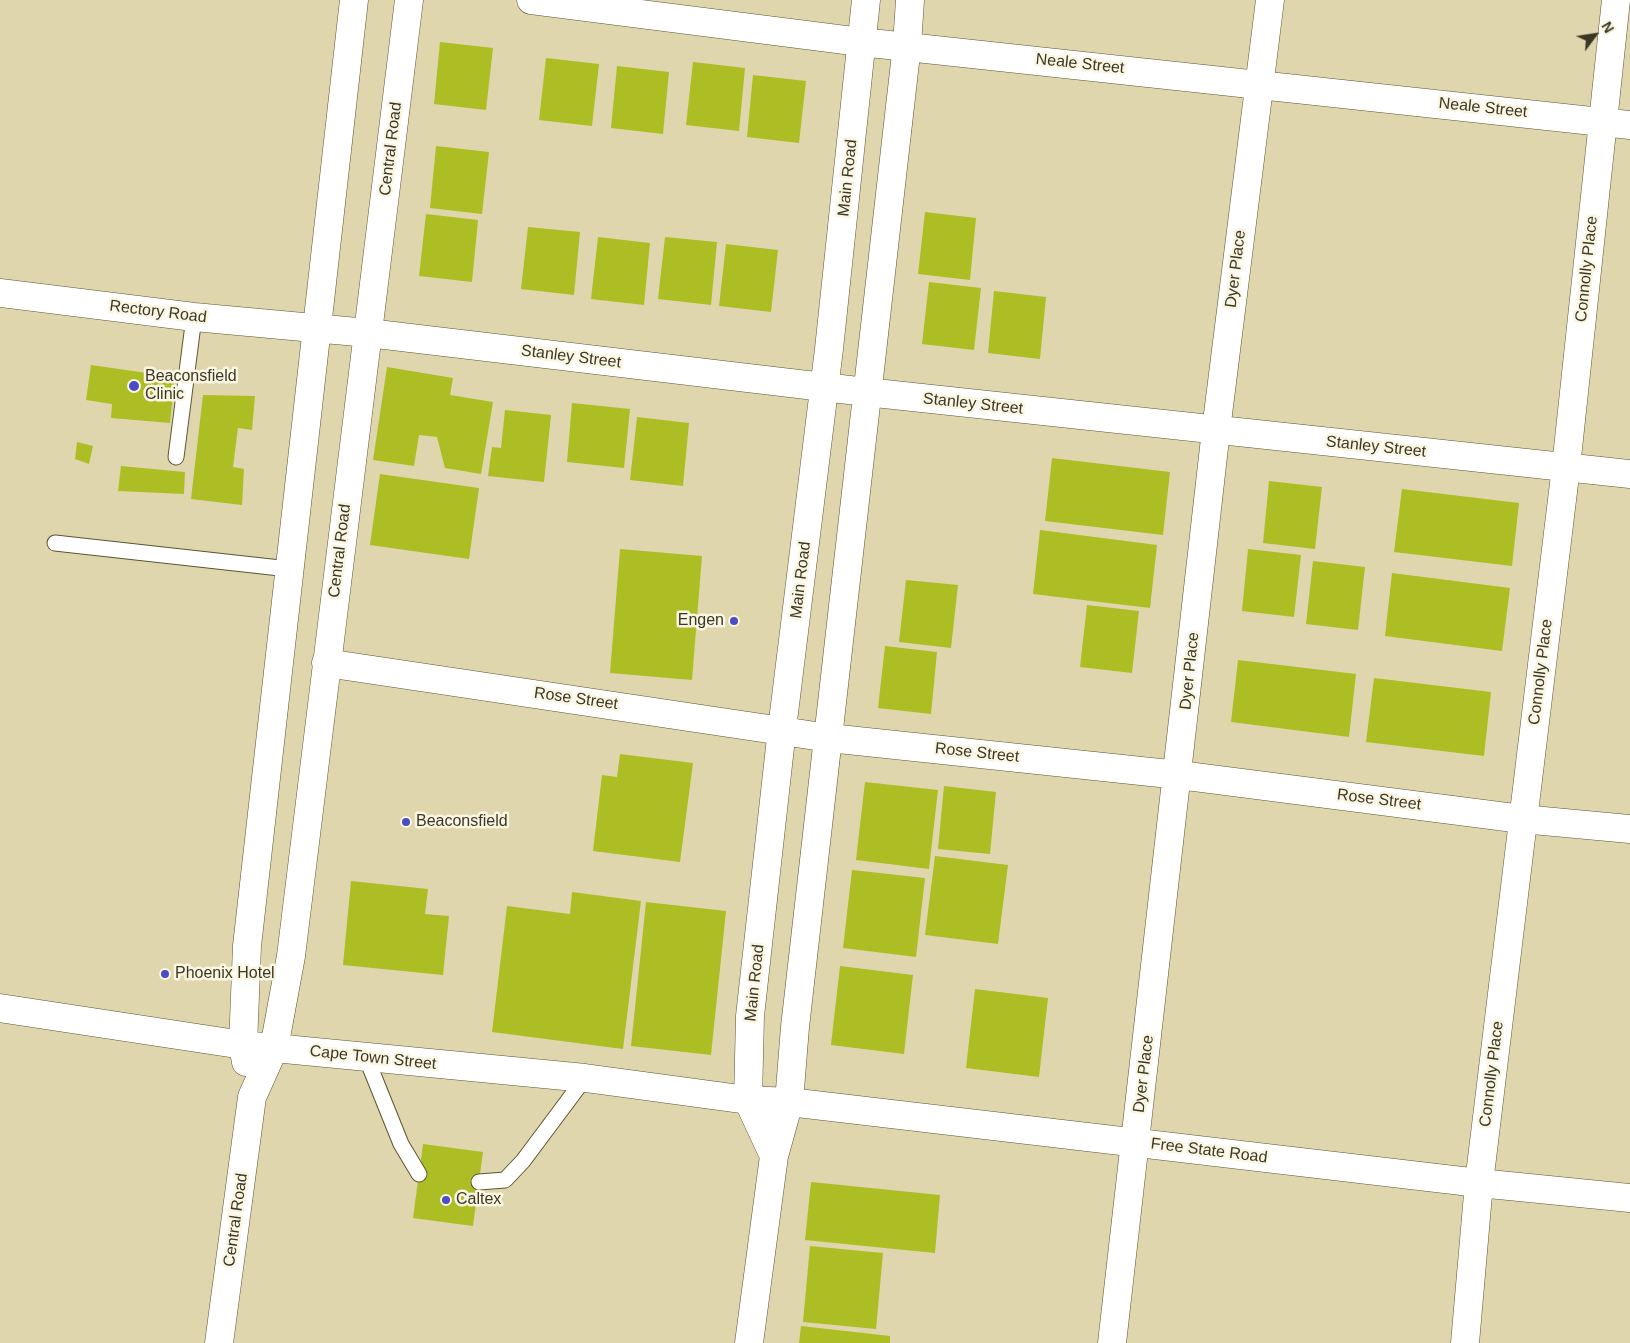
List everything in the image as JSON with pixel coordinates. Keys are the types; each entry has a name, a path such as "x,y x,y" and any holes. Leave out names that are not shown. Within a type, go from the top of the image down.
{"street":[{"name":"Central Road","path":"252,1097 243,1045 247,946 354,0"},
{"name":"Central Road","path":"219,1343 252,1097 274,1048 291,956 409,0"},
{"name":"Neale Street","path":"531,0 861,42 907,45 1630,124"},
{"name":"Main Road","path":"774,1156 748,1100 750,1016 782,729 825,387 866,0"},
{"path":"749,1343 774,1156 789,1102 795,1027 907,45 910,0"},
{"name":"Dyer Place","path":"1112,1343 1216,430 1270,0"},
{"name":"Connolly Place","path":"1465,1343 1480,1183 1522,819 1566,467 1616,0"},
{"name":"Rectory Road","path":"0,293 194,317 317,328"},
{"name":"Stanley Street","path":"317,328 866,392 1630,474"},
{"name":"Rose Street","path":"326,663 782,729 829,738 1178,775 1522,819 1630,829"},
{"name":"Cape Town Street","path":"0,1008 243,1045 585,1078 748,1100"},
{"name":"Free State Road","path":"748,1100 789,1102 1480,1183 1630,1198"}],"lane":[{"path":"176,457 194,317"},
{"path":"55,543 290,569"},
{"path":"366,1057 401,1144 419,1174"},
{"path":"479,1182 505,1180 523,1162 585,1078"}],"building":[{"path":"440,42 493,48 486,110 434,104"},
{"path":"546,58 599,64 592,126 539,120"},
{"path":"693,62 745,68 739,131 686,125"},
{"path":"617,66 669,72 663,134 611,128"},
{"path":"753,75 806,81 799,143 747,137"},
{"path":"436,146 489,152 482,214 430,208"},
{"path":"925,212 976,218 970,280 918,274"},
{"path":"426,214 478,220 472,282 419,276"},
{"path":"528,227 580,232 574,295 521,289"},
{"path":"598,237 650,243 644,305 591,299"},
{"path":"665,237 717,242 711,305 658,299"},
{"path":"726,244 778,250 771,312 719,306"},
{"path":"929,282 981,288 974,350 922,344"},
{"path":"994,291 1046,297 1040,359 988,353"},
{"path":"91,365 175,377 170,423 111,418 112,404 86,400"},
{"path":"387,367 453,378 450,395 493,402 481,474 445,468 437,437 419,435 414,466 373,460"},
{"path":"203,395 255,396 252,430 238,428 233,467 244,469 242,505 191,499"},
{"path":"572,403 630,409 624,468 567,462"},
{"path":"505,410 551,415 544,482 488,476 492,447 501,448"},
{"path":"637,417 689,423 683,486 630,480"},
{"path":"77,442 93,446 89,464 75,459"},
{"path":"1052,458 1170,472 1163,535 1045,521"},
{"path":"121,466 185,472 184,494 118,491"},
{"path":"380,474 479,488 469,559 370,545"},
{"path":"1269,481 1322,487 1315,549 1263,543"},
{"path":"1402,489 1519,503 1512,566 1394,552"},
{"path":"1040,530 1157,545 1150,608 1033,594"},
{"path":"620,549 702,556 692,680 610,673"},
{"path":"1248,549 1301,555 1294,617 1242,611"},
{"path":"1313,561 1365,567 1358,630 1306,624"},
{"path":"1392,573 1510,588 1502,651 1385,636"},
{"path":"906,580 958,585 951,648 899,642"},
{"path":"1087,605 1139,611 1132,673 1080,667"},
{"path":"885,646 937,652 931,714 878,708"},
{"path":"1238,660 1356,674 1349,737 1231,722"},
{"path":"1374,678 1491,692 1484,756 1366,742"},
{"path":"620,754 693,763 680,862 593,851 602,775 617,777"},
{"path":"865,782 938,790 929,869 856,860"},
{"path":"944,786 996,792 990,854 938,849"},
{"path":"935,856 1008,865 998,944 925,935"},
{"path":"852,870 925,878 916,957 843,948"},
{"path":"351,881 428,889 425,914 449,916 443,975 343,965"},
{"path":"572,892 641,901 623,1049 492,1032 507,906 570,914"},
{"path":"646,902 726,911 711,1055 631,1046"},
{"path":"840,966 913,975 904,1054 831,1045"},
{"path":"975,989 1048,998 1039,1077 966,1068"},
{"name":"Caltex","path":"423,1144 483,1152 473,1226 413,1218"},
{"path":"811,1182 940,1195 935,1253 805,1240"},
{"path":"810,1246 883,1253 876,1329 803,1322"},
{"path":"801,1326 890,1336 890,1343 799,1343"}],"place":[{"name":"Beaconsfield Clinic","path":"134,386"},
{"name":"Engen","path":"734,621"},
{"name":"Beaconsfield","path":"406,822"},
{"name":"Phoenix Hotel","path":"165,974"},
{"name":"Caltex","path":"446,1200"}]}
